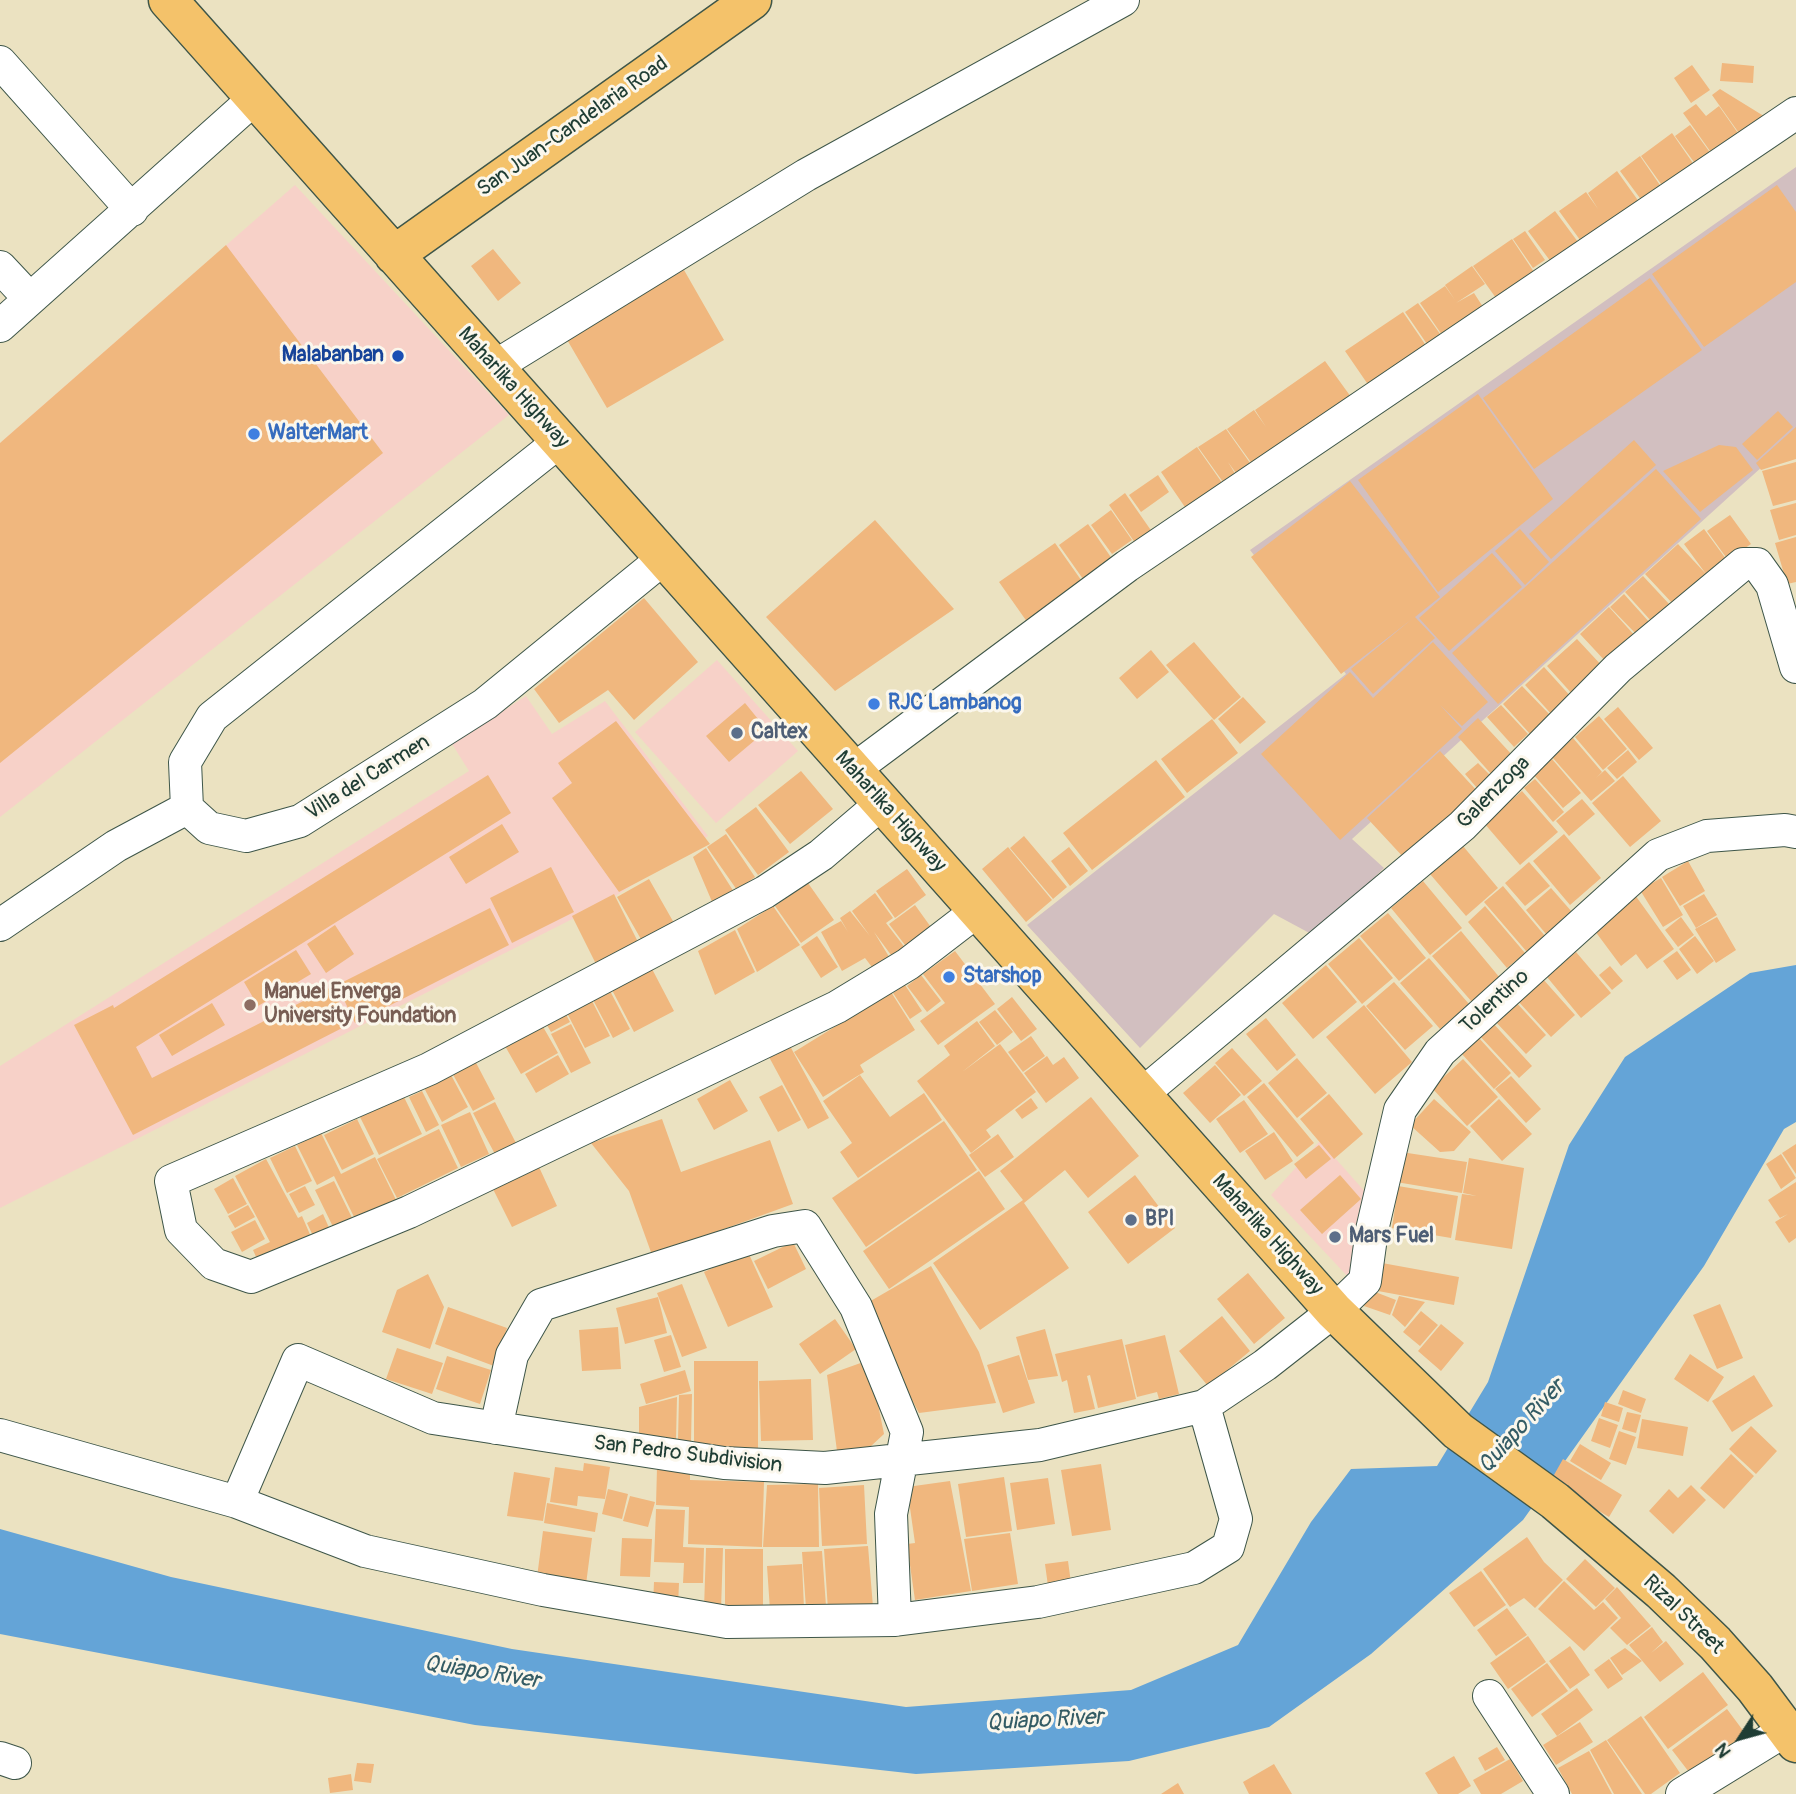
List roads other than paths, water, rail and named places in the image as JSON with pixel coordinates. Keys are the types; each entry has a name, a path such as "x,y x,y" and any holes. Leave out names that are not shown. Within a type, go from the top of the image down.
{"main road":[{"name":"Maharlika Highway","path":"168,0 1335,1311 1458,1431 1555,1502"},
{"name":"San Juan-Candelaria Road","path":"394,255 752,0"},
{"name":"Rizal Street","path":"1555,1502 1661,1591 1715,1643 1791,1736"}],"street":[{"path":"494,367 806,175 1123,0"},
{"path":"0,62 132,210"},
{"path":"0,326 255,98"},
{"path":"853,770 1127,566 1796,113"},
{"path":"0,267 30,299"},
{"path":"0,925 116,846 187,808 185,762 212,716 560,441"},
{"name":"Villa del Carmen","path":"187,808 209,828 246,836 300,821 485,704 664,558"},
{"name":"Galenzoga","path":"1141,1095 1462,826 1618,668 1743,564 1757,564 1772,585 1796,667"},
{"path":"882,803 821,855 765,892 429,1069 172,1181 181,1230 214,1265 251,1277 422,1207 837,1007 908,964 977,911"},
{"name":"Tolentino","path":"1335,1311 1365,1281 1372,1230 1401,1110 1440,1052 1658,855 1707,836 1785,830 1796,832"},
{"path":"496,1429 512,1355 541,1305 774,1231 805,1226 856,1307 907,1432 891,1514 895,1620"},
{"name":"San Pedro Subdivision","path":"237,1502 298,1360 433,1418 724,1463 825,1468 1040,1445 1204,1406 1265,1365 1335,1311"},
{"path":"0,1408 10,1438 237,1502 365,1551 543,1590 727,1622 895,1620 1038,1602 1194,1568 1228,1547 1236,1519 1204,1406"},
{"path":"1489,1696 1553,1794"},
{"path":"1682,1794 1791,1736"}],"water":[{"name":"Quiapo River","path":"1796,965 1796,1122 1784,1129 1704,1266 1523,1520 1371,1654 1269,1727 1129,1761 916,1774 475,1725 0,1634 0,1529 171,1577 512,1649 906,1707 1131,1690 1238,1645 1311,1522 1351,1469 1437,1466 1488,1382 1569,1145 1625,1057 1750,973"}],"place":[{"name":"Malabanban","path":"398,356"},
{"name":"WalterMart","path":"254,434"},
{"name":"RJC Lambanog","path":"874,704"},
{"name":"Caltex","path":"737,733"},
{"name":"Starshop","path":"949,977"},
{"name":"Manuel Enverga University Foundation","path":"250,1005"},
{"name":"BPI","path":"1131,1220"},
{"name":"Mars Fuel","path":"1335,1237"}]}
